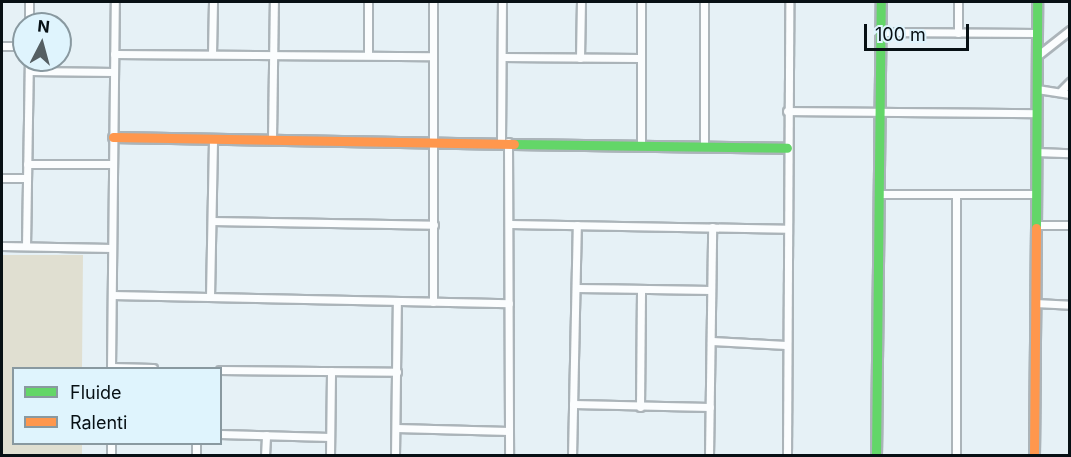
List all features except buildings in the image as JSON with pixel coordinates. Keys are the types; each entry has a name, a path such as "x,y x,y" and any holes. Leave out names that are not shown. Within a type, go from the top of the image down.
{"street":[{"path":"111,367 115,2"},
{"path":"212,54 213,2"},
{"path":"272,139 274,2"},
{"path":"368,2 368,55"},
{"path":"433,2 433,302"},
{"path":"502,2 505,142 510,224 508,456"},
{"path":"580,58 581,2"},
{"path":"641,2 641,145"},
{"path":"704,2 704,146"},
{"path":"787,456 789,2"},
{"path":"876,456 881,2"},
{"path":"958,2 958,33"},
{"path":"1034,456 1037,2"},
{"path":"1037,56 1070,30"},
{"path":"881,32 1037,33"},
{"path":"114,54 433,56"},
{"path":"502,57 640,58"},
{"path":"26,246 29,72"},
{"path":"72,72 114,72"},
{"path":"1061,91 1070,82"},
{"path":"1037,89 1070,94"},
{"path":"788,111 1037,113"},
{"path":"113,136 787,148"},
{"path":"210,297 213,138"},
{"path":"1036,152 1070,153"},
{"path":"27,164 113,164"},
{"path":"2,178 27,178"},
{"path":"878,194 1036,194"},
{"path":"956,195 956,456"},
{"path":"212,220 434,225"},
{"path":"510,224 787,229"},
{"path":"572,456 577,225"},
{"path":"1036,225 1070,225"},
{"path":"709,456 712,227"},
{"path":"2,246 112,248"},
{"path":"576,288 711,290"},
{"path":"640,407 641,289"},
{"path":"112,295 509,303"},
{"path":"395,456 397,301"},
{"path":"1035,303 1070,304"},
{"path":"711,341 787,345"},
{"path":"222,370 397,372"},
{"path":"330,456 331,371"},
{"path":"573,404 710,407"},
{"path":"396,428 509,431"},
{"path":"222,434 330,437"},
{"path":"266,435 266,456"}],"shaded area":[{"path":"2,255 83,255 82,367 12,367 12,445 82,445 82,455 2,455"}],"traffic: fast":[{"path":"876,456 881,2"},
{"path":"1036,228 1037,2"},
{"path":"514,144 787,148"}],"traffic: slow":[{"path":"113,137 514,144"},
{"path":"1034,456 1036,228"}]}
